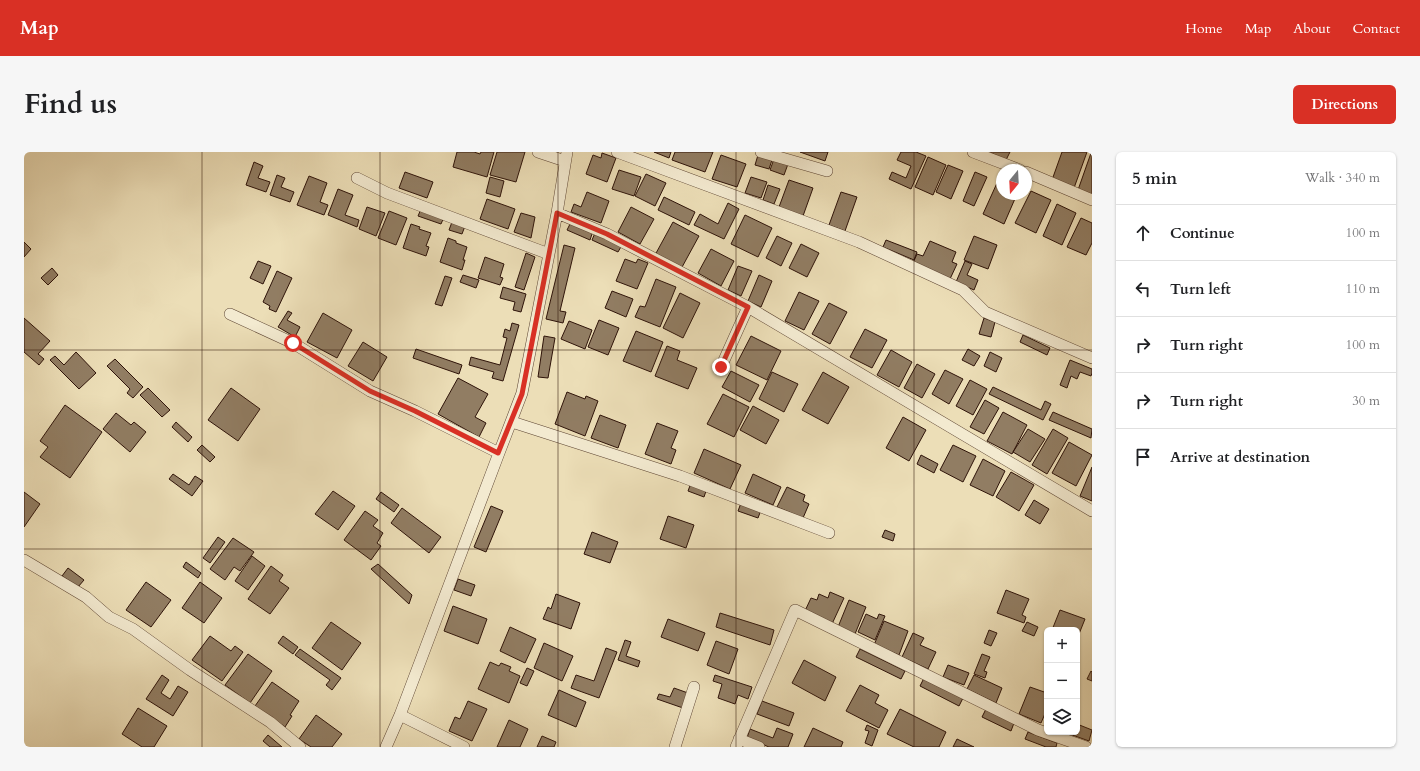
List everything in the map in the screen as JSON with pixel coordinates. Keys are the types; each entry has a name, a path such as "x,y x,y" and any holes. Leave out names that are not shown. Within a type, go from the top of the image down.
{"street":[{"path":"386,747 400,715 498,453 512,422 522,394 557,213 566,157 538,152"},
{"path":"617,152 859,242 963,290 985,312 1092,358"},
{"path":"761,152 827,171"},
{"path":"973,152 1004,164"},
{"path":"1032,175 1092,200"},
{"path":"357,178 387,193 549,254"},
{"path":"557,213 607,234 748,307 1092,511"},
{"path":"721,367 748,307"},
{"path":"230,314 293,343 370,391 415,411 498,453"},
{"path":"512,422 680,476 829,533"},
{"path":"24,560 86,597 110,617 133,629 190,670 270,722 300,747"},
{"path":"759,747 738,743 795,610 1038,730 1086,747"},
{"path":"675,747 694,687"},
{"path":"400,715 464,747"}],"building":[{"path":"457,152 474,152 480,154 481,152 494,152 487,177 453,167"},
{"path":"497,152 525,152 516,182 490,175"},
{"path":"654,152 671,152 669,158"},
{"path":"675,152 713,152 705,172 672,160"},
{"path":"800,152 828,152 825,161"},
{"path":"901,152 916,152 926,156 911,189 889,179 892,172 906,178 911,166 897,160"},
{"path":"989,152 1010,152 1006,160"},
{"path":"1062,152 1087,152 1074,188 1052,180"},
{"path":"602,153 616,158 607,182 586,174 593,155 601,158"},
{"path":"1091,153 1092,154 1092,195 1078,190"},
{"path":"721,155 746,164 737,187 712,179"},
{"path":"758,155 772,160 769,169 755,165"},
{"path":"928,157 946,165 933,195 915,187"},
{"path":"774,159 788,164 784,175 770,170"},
{"path":"254,162 263,166 258,178 270,182 266,192 246,185"},
{"path":"948,165 963,171 951,199 936,192"},
{"path":"619,170 641,177 634,196 612,189"},
{"path":"405,172 433,182 427,198 399,188"},
{"path":"975,172 987,177 974,206 963,201"},
{"path":"646,174 666,183 655,206 635,196"},
{"path":"277,175 285,178 281,187 294,192 290,202 270,195"},
{"path":"309,176 327,183 320,202 328,205 324,215 297,205"},
{"path":"490,177 504,181 500,197 486,193"},
{"path":"751,177 767,182 761,198 745,193"},
{"path":"789,180 813,188 803,216 779,207"},
{"path":"768,185 780,189 774,204 763,200"},
{"path":"996,185 996,200 1014,200 1004,224 983,214"},
{"path":"338,189 353,195 345,215 359,220 357,227 328,215"},
{"path":"1032,191 1051,200 1036,233 1015,223 1026,200 1032,200"},
{"path":"587,192 609,201 601,223 571,212 574,204 581,207"},
{"path":"841,192 857,197 845,231 829,225"},
{"path":"664,197 695,212 689,225 658,210"},
{"path":"487,199 515,209 508,229 480,219"},
{"path":"728,203 739,209 724,239 694,225 700,214 718,224"},
{"path":"1057,204 1076,213 1062,245 1043,236"},
{"path":"367,207 385,213 376,236 359,229"},
{"path":"631,207 654,219 640,244 618,232"},
{"path":"421,209 444,217 441,224 418,216"},
{"path":"389,211 407,218 396,245 378,238"},
{"path":"521,213 535,217 531,238 514,232"},
{"path":"745,215 772,228 758,257 731,244"},
{"path":"1081,218 1092,223 1092,243 1086,255 1067,247"},
{"path":"452,222 465,226 462,234 449,230"},
{"path":"571,222 593,231 590,240 567,230"},
{"path":"673,222 699,236 681,269 655,255"},
{"path":"411,224 420,227 419,229 431,233 426,246 429,247 426,256 403,248"},
{"path":"595,233 622,245 618,252 592,240"},
{"path":"777,236 792,243 781,266 766,258"},
{"path":"974,236 997,245 988,269 964,260"},
{"path":"448,238 467,247 462,270 440,262"},
{"path":"886,240 917,252 914,260 883,247"},
{"path":"930,241 956,252 952,262 957,264 950,279 913,263 917,254 923,256"},
{"path":"24,242 31,249 24,257"},
{"path":"801,244 819,253 807,277 789,268"},
{"path":"564,245 575,248 560,311 566,312 563,323 546,319"},
{"path":"711,249 734,261 721,286 698,273"},
{"path":"526,253 535,257 524,290 515,287"},
{"path":"485,257 504,264 500,277 503,278 500,285 478,278"},
{"path":"625,259 636,263 638,259 648,263 637,289 616,281"},
{"path":"258,261 271,266 263,284 250,278"},
{"path":"965,261 972,264 967,275 978,280 974,290 956,282"},
{"path":"738,266 752,271 741,296 728,290"},
{"path":"52,268 58,275 48,285 41,278"},
{"path":"277,271 292,278 276,312 269,309 270,306 263,302"},
{"path":"463,275 479,280 476,288 460,282"},
{"path":"759,275 772,281 761,307 748,301"},
{"path":"445,276 452,278 442,306 435,304"},
{"path":"656,279 676,287 660,327 635,317 640,306 645,307"},
{"path":"503,287 526,294 521,312 513,310 515,302 500,298"},
{"path":"612,291 633,299 626,317 605,308"},
{"path":"799,292 819,301 804,330 785,321"},
{"path":"680,293 700,303 683,338 663,328"},
{"path":"829,303 847,312 830,344 812,334"},
{"path":"288,311 292,313 287,320 300,327 295,337 278,327"},
{"path":"323,313 352,330 337,358 307,342"},
{"path":"24,318 50,341 38,354 44,359 39,365 24,352"},
{"path":"984,318 995,322 991,337 979,334"},
{"path":"599,320 619,328 608,355 588,347"},
{"path":"569,321 592,330 585,349 561,339"},
{"path":"512,323 519,325 503,381 492,378 494,372 469,365 471,357 500,365 507,338 503,337 505,329 510,331"},
{"path":"865,329 887,340 872,368 850,357"},
{"path":"636,331 663,342 651,372 623,361"},
{"path":"1023,335 1050,348 1047,355 1020,342"},
{"path":"544,336 555,338 548,378 538,377"},
{"path":"751,336 781,351 767,380 736,365"},
{"path":"363,342 387,357 373,381 348,366"},
{"path":"667,346 680,351 677,360 697,368 688,389 655,376"},
{"path":"416,349 462,365 459,374 413,358"},
{"path":"968,349 980,356 974,366 962,360"},
{"path":"891,350 912,362 899,387 877,375"},
{"path":"76,352 96,373 79,389 50,360 55,356 64,365"},
{"path":"990,352 1002,358 996,372 984,366"},
{"path":"115,359 143,387 133,398 127,393 130,389 107,366"},
{"path":"1070,360 1092,369 1092,373 1091,376 1080,372 1077,379 1071,376 1067,388 1060,385"},
{"path":"917,364 935,374 922,398 904,388"},
{"path":"945,370 963,379 949,404 932,394"},
{"path":"731,371 759,385 750,402 722,387"},
{"path":"772,372 798,384 784,412 759,399"},
{"path":"823,372 849,387 828,424 802,410"},
{"path":"458,378 488,394 475,417 486,423 479,437 438,414"},
{"path":"970,380 987,389 973,415 956,406"},
{"path":"993,387 1041,410 1045,401 1051,404 1043,420 989,394"},
{"path":"148,388 170,410 162,417 140,395"},
{"path":"231,388 260,409 238,441 208,420"},
{"path":"567,392 585,399 586,396 598,401 585,436 555,424"},
{"path":"723,394 749,407 734,437 707,424"},
{"path":"985,400 999,408 984,434 970,427"},
{"path":"65,405 102,432 70,478 40,457 48,447 40,441"},
{"path":"753,406 779,420 766,444 740,430"},
{"path":"1003,412 1027,425 1012,454 987,441"},
{"path":"1053,412 1092,429 1091,438 1049,420"},
{"path":"116,413 131,425 134,422 146,432 130,452 103,429"},
{"path":"600,415 626,425 618,448 591,438"},
{"path":"903,417 926,430 909,461 886,448"},
{"path":"176,422 192,437 188,442 172,427"},
{"path":"657,423 678,431 671,448 676,450 671,464 645,454"},
{"path":"1028,429 1045,439 1030,462 1013,452"},
{"path":"1053,429 1068,438 1047,474 1032,465"},
{"path":"1069,442 1092,455 1076,486 1052,473"},
{"path":"202,445 215,457 210,462 197,450"},
{"path":"953,445 976,456 963,482 940,470"},
{"path":"704,449 741,465 730,489 694,473"},
{"path":"921,455 938,464 934,473 917,464"},
{"path":"983,459 1005,471 993,496 970,485"},
{"path":"1092,467 1092,501 1080,496"},
{"path":"1011,472 1034,485 1019,511 996,497"},
{"path":"173,474 189,485 195,476 203,481 192,496 169,479"},
{"path":"753,474 781,487 773,505 745,493"},
{"path":"691,483 707,488 704,497 688,491"},
{"path":"787,487 805,495 803,501 809,504 803,518 777,507"},
{"path":"333,491 355,506 338,530 315,514"},
{"path":"24,492 40,504 24,527"},
{"path":"381,492 399,505 394,512 376,499"},
{"path":"1034,500 1049,509 1040,524 1025,515"},
{"path":"741,503 761,510 758,518 738,511"},
{"path":"491,506 503,511 486,552 474,547"},
{"path":"402,508 441,537 429,553 391,523"},
{"path":"365,511 378,520 373,526 383,533 377,543 381,546 371,560 344,540"},
{"path":"668,516 694,525 686,548 660,539"},
{"path":"885,530 895,534 893,541 882,537"},
{"path":"592,532 618,542 610,563 584,554"},
{"path":"218,537 225,542 210,563 203,558"},
{"path":"233,538 254,552 240,571 234,567 225,580 210,569"},
{"path":"252,556 265,566 248,590 235,581"},
{"path":"186,562 201,573 198,578 183,567"},
{"path":"378,564 412,595 409,604 371,569"},
{"path":"271,566 283,575 279,581 289,588 270,614 248,599"},
{"path":"68,568 84,580 78,587 62,576"},
{"path":"458,579 475,585 471,596 454,590"},
{"path":"146,582 171,600 151,627 126,610"},
{"path":"200,582 222,598 204,623 182,608"},
{"path":"1006,590 1029,599 1022,615 1026,617 1024,623 997,613"},
{"path":"830,592 844,598 832,624 804,613 811,598 817,600 819,594 828,598"},
{"path":"556,594 580,603 571,629 543,619 548,607 551,609"},
{"path":"849,600 866,607 855,634 838,627"},
{"path":"453,606 487,619 478,644 444,631"},
{"path":"1060,610 1085,619 1080,632 1080,627 1053,627"},
{"path":"720,613 774,630 770,645 716,627"},
{"path":"866,614 877,619 879,614 885,616 875,640 858,632"},
{"path":"668,619 705,633 698,651 661,637"},
{"path":"884,621 908,631 899,655 874,645"},
{"path":"331,622 361,643 342,670 312,648"},
{"path":"1027,622 1038,627 1034,636 1022,631"},
{"path":"510,627 536,639 525,663 500,651"},
{"path":"989,630 997,633 991,646 984,643"},
{"path":"913,633 924,638 920,645 936,652 928,669 902,657"},
{"path":"210,636 231,651 235,646 243,652 222,681 192,660"},
{"path":"283,636 298,647 293,654 278,643"},
{"path":"625,640 631,642 626,656 640,661 638,667 618,660"},
{"path":"716,641 738,649 729,674 707,665"},
{"path":"544,643 573,656 562,681 534,668"},
{"path":"606,648 617,652 599,698 571,688 576,675 594,681"},
{"path":"300,649 341,678 332,690 326,685 330,680 295,655"},
{"path":"860,649 905,671 901,679 856,657"},
{"path":"248,654 272,671 250,703 225,685"},
{"path":"982,654 990,657 984,671 987,672 985,678 974,674"},
{"path":"804,660 836,677 825,701 792,683"},
{"path":"490,662 499,666 501,663 511,667 509,671 520,676 509,703 478,689"},
{"path":"948,665 969,673 964,685 943,677"},
{"path":"527,668 534,671 527,686 520,683"},
{"path":"1091,671 1092,672 1092,681 1087,679"},
{"path":"162,675 169,680 161,693 170,699 178,686 188,692 173,716 146,699"},
{"path":"715,675 752,687 748,699 738,695 735,704 718,698 722,684 713,681"},
{"path":"974,675 1002,688 996,703 967,689"},
{"path":"924,678 963,698 959,706 920,686"},
{"path":"272,682 299,701 290,715 292,716 285,727 255,706"},
{"path":"860,685 879,695 875,703 888,710 879,728 846,711"},
{"path":"1030,687 1044,692 1044,716 1041,723 1019,714"},
{"path":"674,688 688,693 683,708 657,699 659,694 670,697"},
{"path":"559,690 586,702 576,727 548,715"},
{"path":"468,701 487,709 472,741 449,731 455,717 460,719"},
{"path":"762,701 794,713 789,726 757,714"},
{"path":"138,708 167,726 154,747 142,747 122,734"},
{"path":"900,709 946,732 939,747 914,747 887,734"},
{"path":"986,709 1014,723 1011,731 982,717"},
{"path":"316,715 342,734 332,747 311,747 299,739"},
{"path":"509,720 528,729 520,747 497,747"},
{"path":"867,725 878,730 872,746 865,743 869,731 865,730"},
{"path":"1080,725 1092,730 1089,741 1072,735 1080,735"},
{"path":"777,728 793,734 788,747 769,747 747,738 750,729 773,738"},
{"path":"813,728 843,742 841,747 804,747"},
{"path":"1028,732 1057,743 1056,747 1046,747 1025,739"},
{"path":"268,735 282,747 270,747 263,741"},
{"path":"542,736 556,742 554,747 537,747"},
{"path":"957,739 974,747 953,747"}],"route":[{"path":"293,343 370,391 415,411 498,453 512,422 522,394 557,213 607,234 748,307 721,367"}]}
